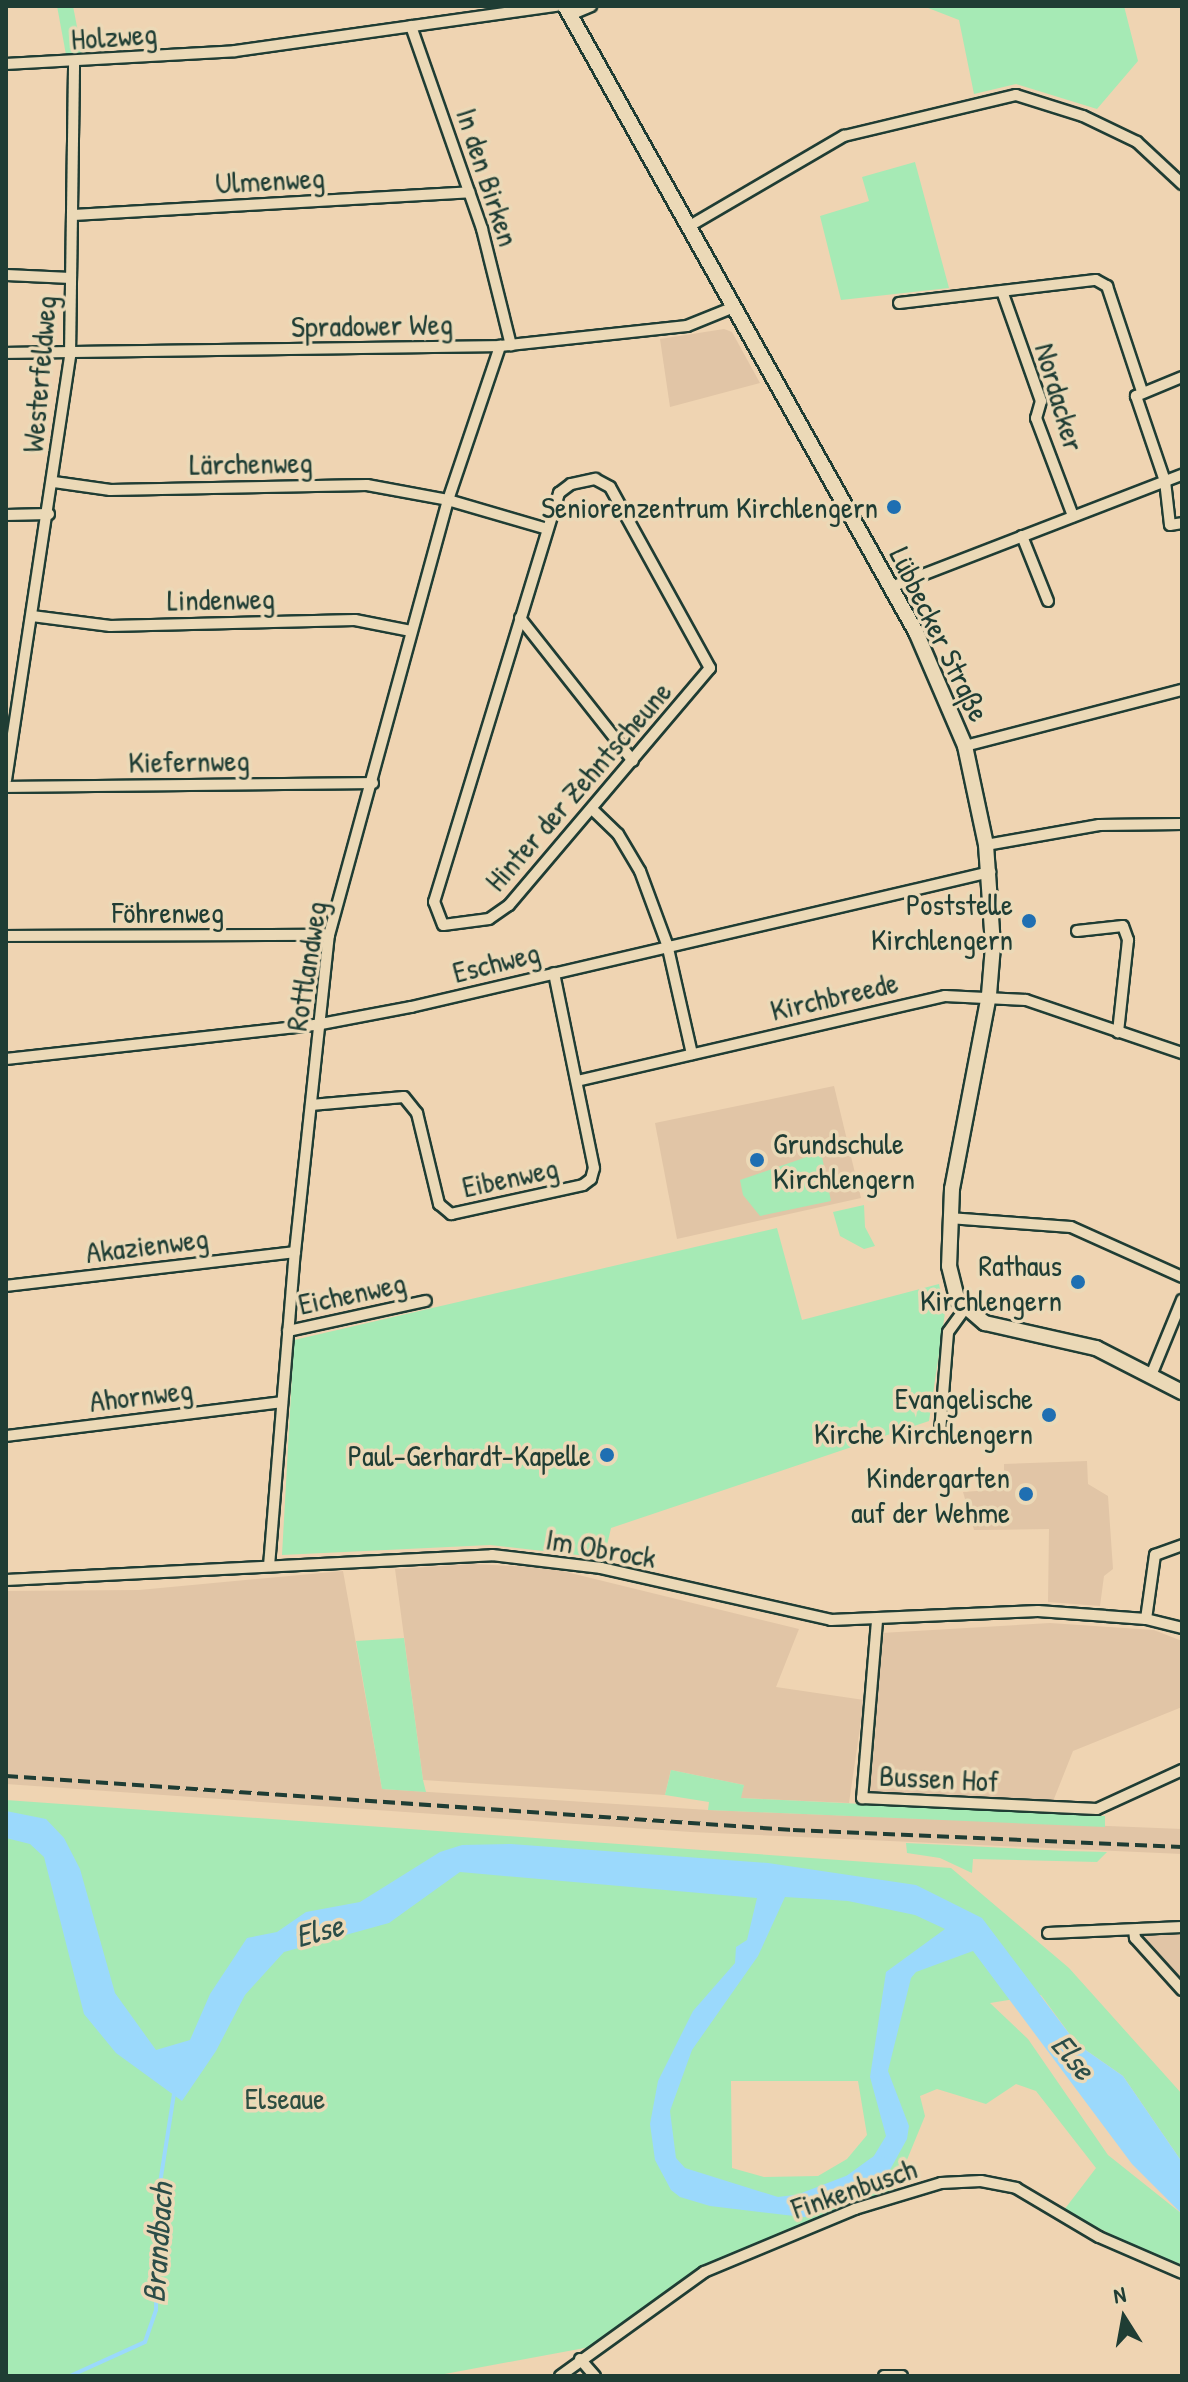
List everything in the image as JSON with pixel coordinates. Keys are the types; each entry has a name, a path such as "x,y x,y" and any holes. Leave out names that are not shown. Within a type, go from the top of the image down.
{"street":[{"name":"Holzweg","path":"6,64 74,64 235,51 557,6"},
{"path":"567,11 591,6"},
{"name":"Lübbecker Straße","path":"567,11 924,646 965,746 990,872 989,995 959,1133 949,1218 951,1284 964,1310"},
{"name":"In den Birken","path":"411,26 469,192 505,346"},
{"name":"Westerfeldweg","path":"6,780 54,482 70,355 74,64"},
{"path":"688,227 844,136 1016,95 1083,116 1137,142 1182,184"},
{"name":"Ulmenweg","path":"74,215 469,192"},
{"path":"6,275 71,278"},
{"path":"899,303 1096,280 1107,286 1142,391"},
{"name":"Nordacker","path":"1002,291 1041,401 1036,418 1073,516"},
{"name":"Spradower Weg","path":"6,353 70,355 505,346 687,326 734,307"},
{"name":"Rottlandweg","path":"269,1566 295,1252 329,935 448,500 505,346"},
{"path":"1182,377 1136,396 1165,481 1170,525 1182,523"},
{"path":"891,587 1182,475"},
{"name":"Hinter der Zehntscheune","path":"595,479 610,487 709,663 707,674 499,914 451,926 437,919 434,902 547,529 564,487 595,479"},
{"name":"Lärchenweg","path":"54,482 110,490 367,485 448,500 547,529"},
{"path":"6,515 49,514"},
{"path":"1022,536 1048,601"},
{"name":"Lindenweg","path":"32,616 110,626 355,620 411,631"},
{"path":"520,618 633,761"},
{"path":"965,746 1182,690"},
{"name":"Kiefernweg","path":"6,787 373,783"},
{"path":"592,809 629,850 667,944 692,1054"},
{"path":"986,845 1099,825 1182,824"},
{"name":"Eschweg","path":"6,1059 321,1024 990,872"},
{"path":"1077,931 1123,926 1128,940 1118,1032"},
{"name":"Föhrenweg","path":"6,936 329,935"},
{"name":"Eibenweg","path":"311,1105 404,1097 417,1113 439,1204 451,1214 464,1214 566,1191 591,1179 577,1081 554,973"},
{"name":"Kirchbreede","path":"577,1081 945,996 989,995 1026,1000 1182,1053"},
{"path":"949,1218 1071,1227 1182,1277"},
{"name":"Akazienweg","path":"6,1286 295,1252"},
{"path":"1152,1373 1182,1300"},
{"name":"Eichenweg","path":"288,1331 426,1301"},
{"path":"940,1432 948,1332 964,1310 985,1323 1077,1342 1152,1373 1182,1392"},
{"name":"Ahornweg","path":"6,1436 282,1402"},
{"path":"1146,1619 1155,1555 1182,1545"},
{"name":"Im Obrock","path":"6,1580 492,1555 601,1568 801,1617 877,1621 1038,1611 1146,1619 1182,1628"},
{"name":"Bussen Hof","path":"877,1621 862,1798 1097,1809 1182,1770"},
{"path":"1048,1933 1182,1927"},
{"path":"1134,1930 1135,1938 1182,1990"},
{"name":"Finkenbusch","path":"560,2376 704,2272 855,2209 941,2183 981,2181 1016,2188 1099,2237 1182,2273"},
{"path":"580,2359 595,2376"},
{"path":"884,2376 902,2376"}],"shaded area":[{"path":"724,329 732,332 760,383 670,407 660,339"},
{"name":"Grundschule Kirchlengern","path":"834,1086 861,1198 677,1239 655,1123"},
{"path":"1087,1461 1088,1484 1108,1496 1113,1569 1104,1576 1100,1606 1048,1602 1049,1529 974,1530 963,1492 1004,1489 1004,1464"},
{"path":"474,1564 550,1568 799,1629 776,1687 864,1700 849,1803 740,1798 744,1785 671,1770 665,1795 423,1780 395,1569"},
{"path":"343,1571 382,1789 708,1810 1182,1829 1182,1854 691,1832 6,1784 6,1591 139,1590"},
{"path":"1050,1623 1154,1630 1182,1641 1182,1707 1073,1751 1052,1804 870,1794 881,1633"},
{"path":"1182,1931 1182,1986 1141,1940 1140,1932"}],"green space":[{"path":"57,6 73,6 83,58 67,60"},
{"path":"923,6 1124,6 1138,61 1097,109 1016,84 974,94 959,20"},
{"path":"915,162 949,288 841,300 820,216 869,201 862,177"},
{"path":"821,1152 831,1201 760,1216 743,1195 740,1180"},
{"path":"864,1205 865,1227 875,1246 864,1249 840,1236 833,1212"},
{"path":"777,1228 802,1320 939,1284 945,1313 929,1421 611,1528 604,1558 490,1545 282,1555 294,1340"},
{"path":"404,1638 426,1792 382,1789 356,1641"},
{"path":"671,1770 744,1785 741,1798 1105,1816 1105,1827 708,1810 709,1802 665,1795"},
{"name":"Elseaue","path":"6,1800 951,1868 1069,1968 1182,2094 1182,2162 1123,2076 1077,2044 1041,1995 990,2003 1028,2039 1108,2155 1182,2214 1182,2264 1162,2261 1064,2210 1096,2168 1036,2091 1016,2084 986,2104 937,2089 920,2096 925,2116 895,2189 858,2203 842,2179 834,2185 848,2208 703,2267 590,2347 434,2376 6,2376","holes":["731,2081 858,2081 867,2135 847,2159 818,2176 764,2177 732,2168"]},
{"path":"906,1843 1107,1852 1097,1862 973,1859 972,1873 940,1858 907,1853"}],"water":[{"path":"6,1811 46,1819 64,1838 80,1869 115,1993 156,2050 190,2040 210,1994 247,1938 277,1932 306,1912 360,1902 440,1852 462,1845 511,1844 768,1863 916,1885 982,1918 1077,2044 1123,2076 1182,2162 1182,2214 1132,2164 973,1951 916,1972 911,1978 888,2071 909,2126 907,2139 886,2177 855,2189 851,2179 869,2164 886,2136 870,2077 886,1972 945,1929 915,1915 848,1901 785,1897 758,1956 692,2050 670,2111 676,2158 685,2168 778,2197 834,2190 839,2199 803,2217 710,2206 680,2197 671,2190 655,2160 650,2124 658,2081 693,2011 735,1963 736,1947 747,1940 757,1898 460,1872 389,1923 284,1952 245,1995 216,2051 182,2101 116,2053 84,2014 44,1857 30,1844 6,1838"}],"waterway":[{"name":"Brandbach","path":"70,2376 145,2342 156,2310 158,2196 174,2094"},
{"name":"Else","path":"804,2205 853,2186 878,2168"}],"railway":[{"path":"6,1776 793,1830 1182,1847"}],"place":[{"name":"Seniorenzentrum Kirchlengern","path":"894,507"},
{"name":"Poststelle Kirchlengern","path":"1029,921"},
{"name":"Grundschule Kirchlengern","path":"757,1160"},
{"name":"Rathaus Kirchlengern","path":"1078,1282"},
{"name":"Evangelische Kirche Kirchlengern","path":"1049,1415"},
{"name":"Paul-Gerhardt-Kapelle","path":"607,1455"},
{"name":"Kindergarten auf der Wehme","path":"1026,1494"}]}
